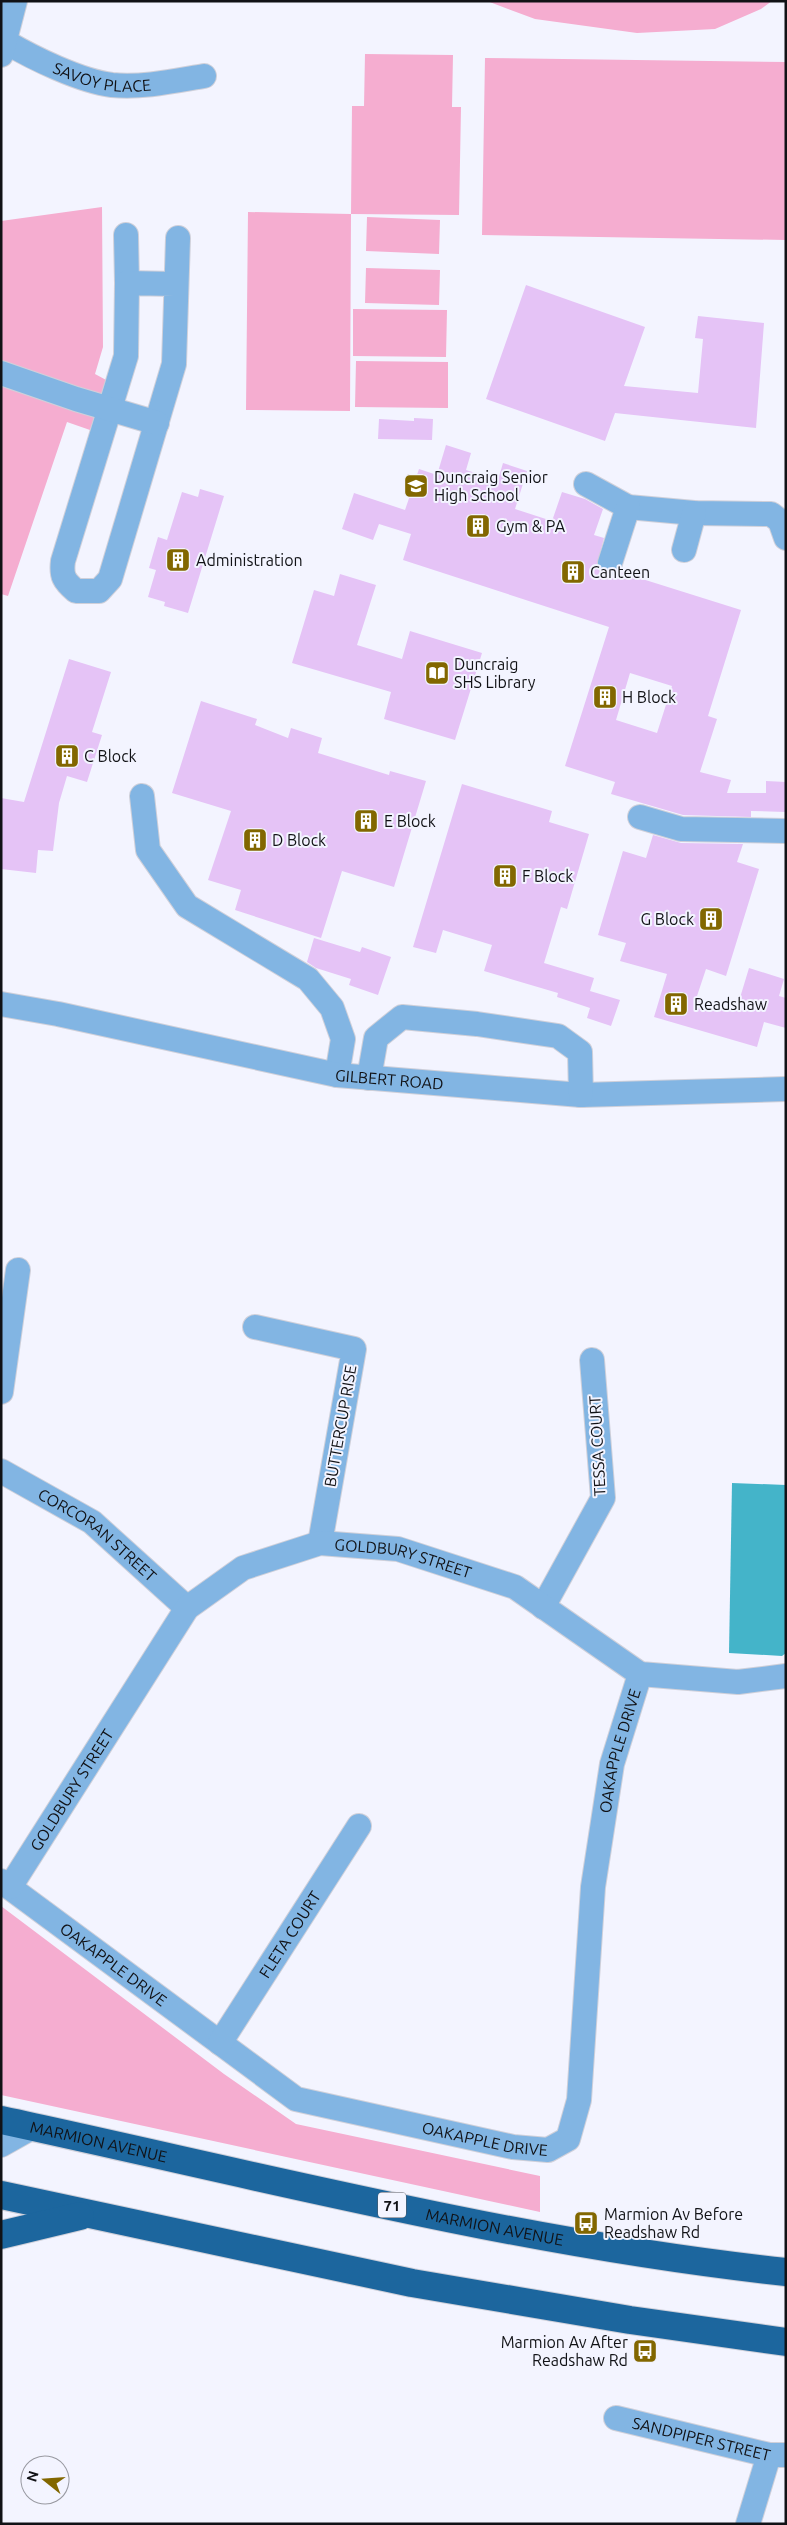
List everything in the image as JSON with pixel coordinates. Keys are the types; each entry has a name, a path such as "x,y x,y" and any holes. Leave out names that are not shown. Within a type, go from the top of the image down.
{"highway":[{"name":"MARMION AVENUE","path":"1,2120 477,2223 698,2262 786,2272"},
{"path":"1,2195 412,2283 630,2320 786,2342"},
{"path":"1,2234 91,2213"}],"street":[{"path":"4,48 15,1"},
{"name":"SAVOY PLACE","path":"4,48 75,74 112,85 154,84 204,76"},
{"path":"126,235 126,356 63,561 61,574 65,581 76,591 100,591 110,579 157,423 174,364 175,284 178,238"},
{"path":"127,283 175,284"},
{"path":"1,373 157,423"},
{"path":"586,484 628,507 694,513 771,514 780,521 786,538"},
{"path":"610,563 628,507"},
{"path":"684,550 694,513"},
{"path":"142,796 148,850 187,906 308,979 332,1008 343,1039 338,1074"},
{"path":"640,817 681,829 786,832"},
{"name":"GILBERT ROAD","path":"1,1004 58,1014 338,1074 369,1078 581,1095 786,1089"},
{"path":"369,1078 376,1038 402,1017 495,1026 558,1036 580,1052 581,1095"},
{"path":"1,1392 18,1270"},
{"name":"BUTTERCUP RISE","path":"255,1327 354,1349 320,1543"},
{"name":"TESSA COURT","path":"543,1607 603,1498 592,1360"},
{"name":"CORCORAN STREET","path":"1,1471 92,1522 187,1608"},
{"name":"GOLDBURY STREET","path":"5,1884 187,1608 243,1568 320,1543 398,1549 514,1587 640,1674 738,1682 786,1676"},
{"name":"OAKAPPLE DRIVE","path":"5,1884 296,2099 513,2147 548,2150 568,2139 579,2100 593,1887 612,1764 640,1674"},
{"name":"FLETA COURT","path":"220,2042 359,1826"},
{"path":"1,2145 33,2127"},
{"name":"SANDPIPER STREET","path":"616,2418 777,2455"},
{"path":"748,2524 777,2455"}],"shaded area":[{"path":"487,1 772,1 761,9 715,29 637,33 535,19"},
{"path":"365,54 453,55 452,107 461,107 459,215 351,214 352,106 364,106"},
{"path":"485,58 786,62 786,240 482,235"},
{"path":"102,207 103,347 95,374 108,381 90,430 67,422 8,596 1,594 1,221"},
{"path":"248,212 351,214 350,411 246,410"},
{"path":"367,217 440,220 439,254 366,251"},
{"path":"366,268 440,270 439,305 365,303"},
{"path":"353,309 447,310 446,357 353,356"},
{"path":"356,361 448,362 448,408 355,407"},
{"path":"1,1906 224,2074 296,2124 540,2176 540,2212 1,2095"}],"water":[{"path":"732,1483 786,1485 786,1653 782,1656 729,1653"}],"building":[{"path":"526,285 645,327 624,386 698,393 703,339 695,338 698,316 764,323 756,428 615,413 605,441 486,399"},
{"path":"414,418 433,419 432,440 378,439 379,419 414,421"},
{"path":"446,445 471,453 466,470 498,480 503,463 527,471 515,509 552,521 562,492 585,499 603,509 594,535 604,538 597,565 600,572 605,576 613,576 620,572 741,610 708,716 717,719 700,772 731,780 727,793 766,793 766,781 786,782 786,812 751,811 751,817 683,815 611,794 615,782 565,766 609,627 403,560 411,534 379,524 373,540 342,529 354,493 405,510 419,469 437,475","holes":["630,673 672,686 657,733 616,720"]},
{"name":"Administration","path":"200,489 224,496 188,613 164,606 165,602 148,597 156,570 149,568 158,537 167,540 182,492 198,497"},
{"path":"340,574 376,585 357,645 402,659 410,631 482,653 455,740 384,719 391,692 292,663 314,590 334,596"},
{"name":"C Block","path":"69,659 111,672 92,732 102,735 87,782 67,776 59,803 53,851 38,850 36,873 1,869 1,798 24,802"},
{"path":"201,701 257,719 255,725 288,738 291,728 322,738 318,753 389,775 390,771 426,781 394,887 342,871 321,938 235,910 241,890 208,880 231,811 172,793"},
{"name":"F Block","path":"462,784 552,811 549,822 589,834 567,909 561,907 544,963 594,978 590,991 620,1000 611,1026 587,1018 590,1008 557,997 558,993 484,971 492,945 443,930 436,953 413,947"},
{"name":"G Block","path":"653,835 681,843 743,844 737,862 759,869 726,976 706,969 696,999 736,1011 749,968 784,979 779,996 786,998 786,1028 764,1022 757,1047 654,1017 667,974 620,961 626,943 598,935 623,851 646,858"},
{"path":"314,938 360,952 362,947 391,957 378,995 349,985 351,979 316,968 307,962"}],"place":[{"name":"Duncraig Senior High School","path":"416,486"},
{"name":"Gym & PA","path":"478,526"},
{"name":"Administration","path":"178,560"},
{"name":"Canteen","path":"573,572"},
{"name":"Duncraig SHS Library","path":"437,673"},
{"name":"H Block","path":"605,697"},
{"name":"C Block","path":"67,756"},
{"name":"E Block","path":"366,821"},
{"name":"D Block","path":"255,840"},
{"name":"F Block","path":"505,876"},
{"name":"G Block","path":"711,919"},
{"name":"Readshaw","path":"676,1004"},
{"name":"Marmion Av Before Readshaw Rd","path":"586,2223"},
{"name":"Marmion Av After Readshaw Rd","path":"645,2351"}]}
